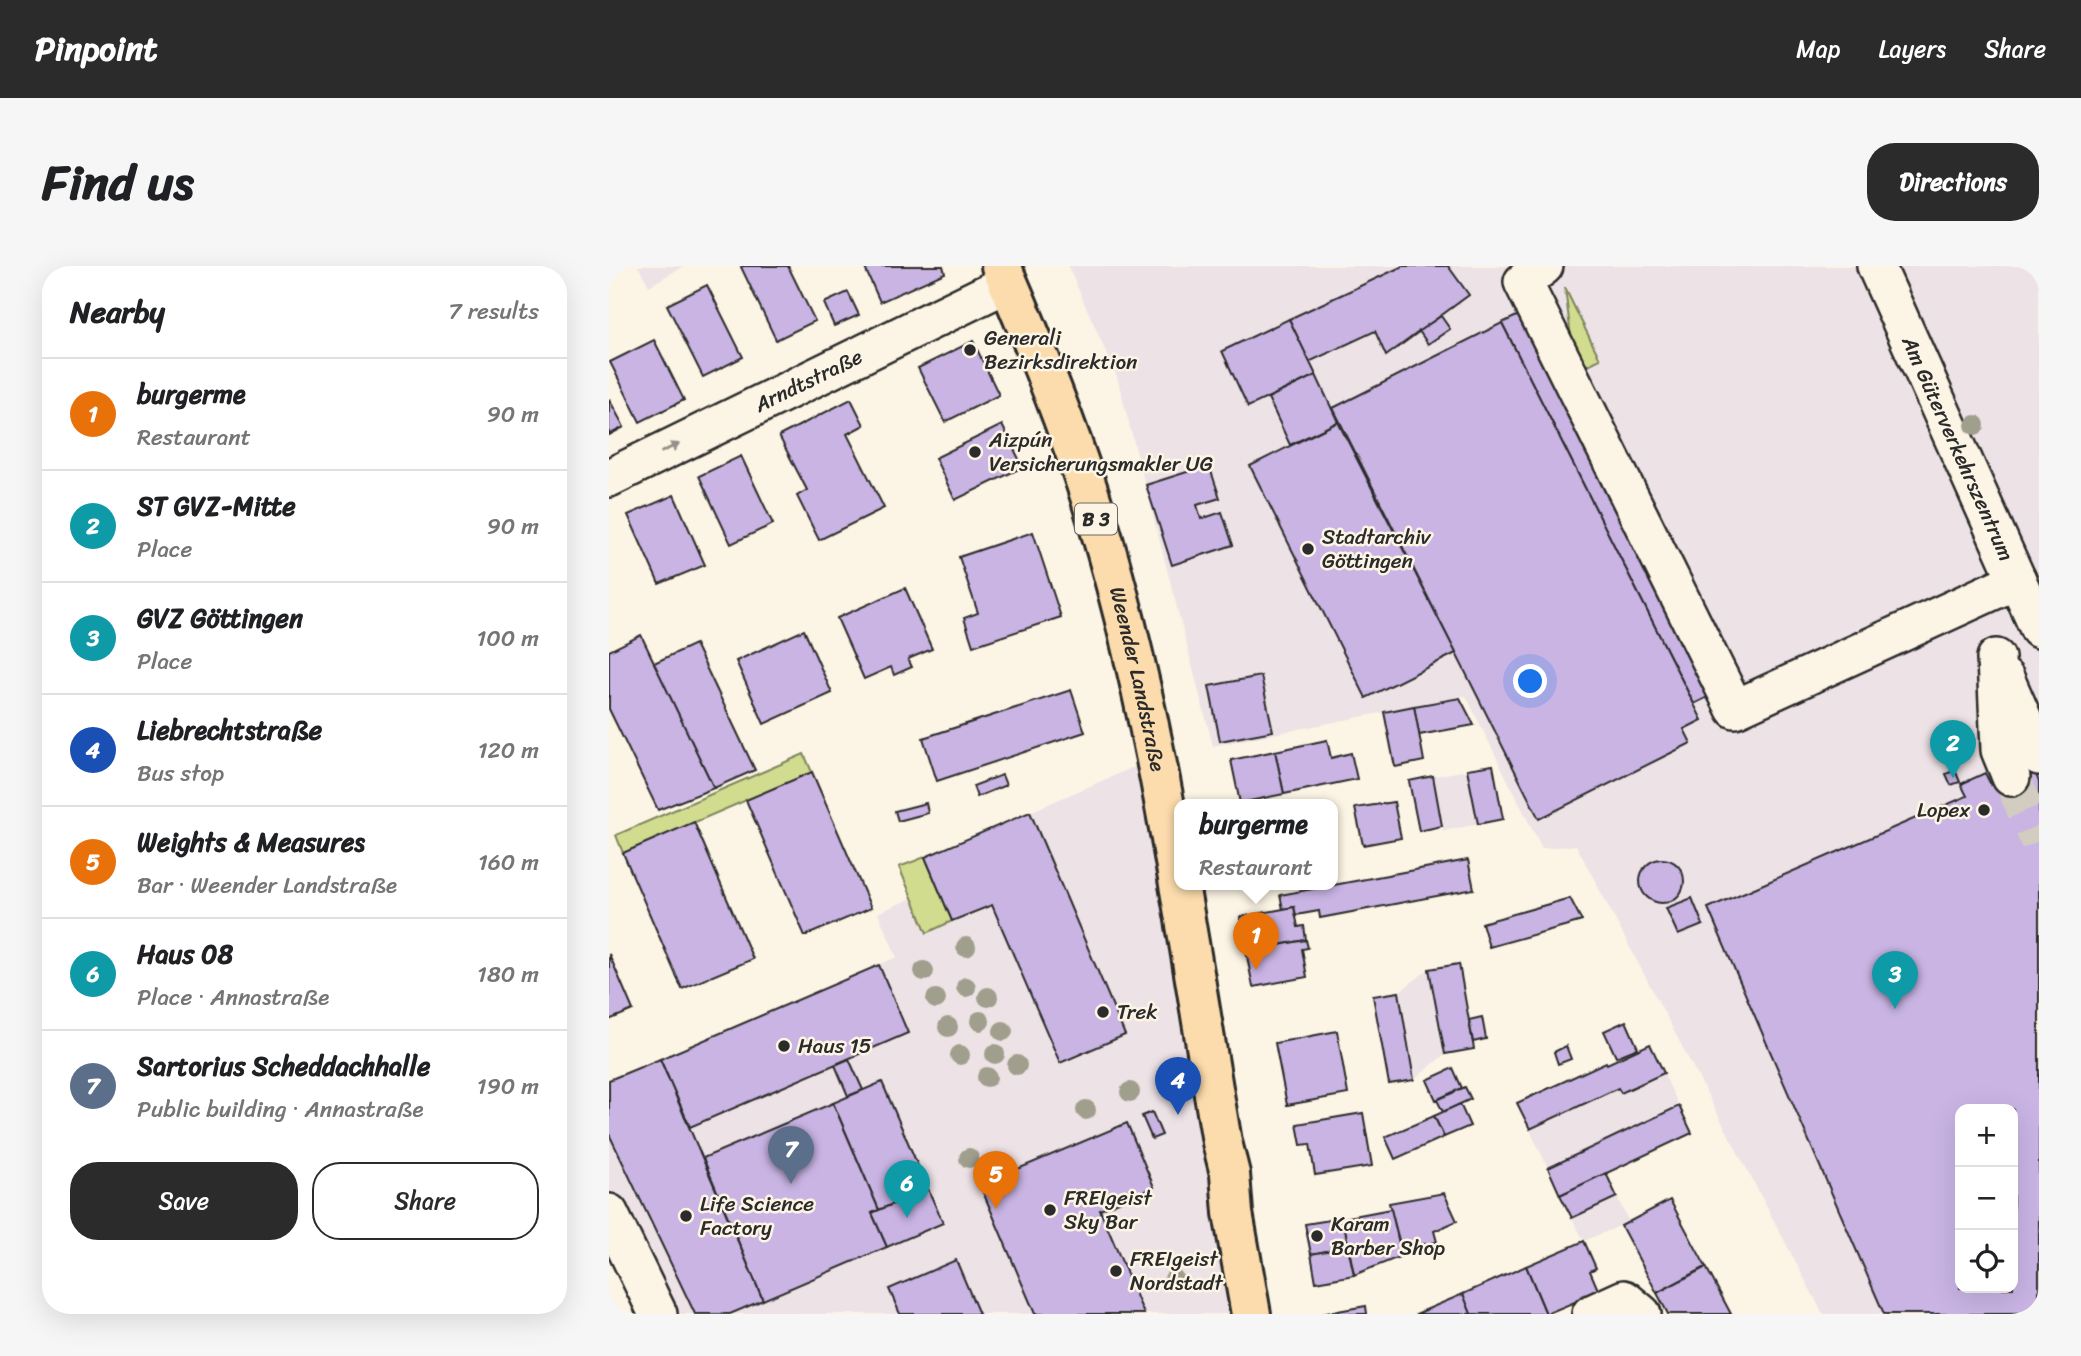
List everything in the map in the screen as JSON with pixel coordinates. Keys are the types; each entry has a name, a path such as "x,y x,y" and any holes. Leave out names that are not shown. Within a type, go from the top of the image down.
{"main road":[{"name":"Weender Landstraße","path":"1004,274 1090,495 1142,696 1174,861"},
{"name":"Weender Landstraße","path":"1179,890 1222,1142 1230,1174 1233,1213 1251,1314"}],"street":[{"path":"1544,266 1523,282 1735,709 2017,580"},
{"name":"Am Güterverkehrszentrum","path":"1876,266 2039,629"},
{"name":"Arndtstraße","path":"609,478 855,357 1004,274"},
{"path":"1996,658 2025,766"},
{"path":"609,1213 658,1314"},
{"path":"1591,1314 1624,1299 1642,1314"}],"shaded area":[{"path":"638,266 684,266 649,286"},
{"path":"1068,266 2039,266 2039,1314 1823,1314 1576,845 1542,849 1466,696 1213,746 1117,377"},
{"path":"1148,761 1244,1314 665,1314 609,1198 609,1080 897,957 878,913 912,898 927,932 952,921 925,857"},
{"path":"1493,765 1503,819 1443,831 1442,826 1419,831 1409,781"},
{"path":"1429,969 1445,1054 1414,1080 1399,992"},
{"path":"1650,1044 1679,1106 1548,1168 1517,1103"},
{"path":"1617,1197 1629,1222 1584,1241 1572,1218"}],"green space":[{"path":"1565,288 1600,359 1580,369 1572,345"},
{"path":"804,754 812,772 623,853 616,835"},
{"path":"925,857 952,921 927,933 899,867"}],"building":[{"path":"788,266 815,321 776,340 741,267"},
{"path":"864,266 943,266 945,273 880,302"},
{"path":"1403,266 1448,266 1469,295 1386,356 1375,331 1309,362 1289,319"},
{"path":"707,285 743,357 703,377 667,305"},
{"path":"848,292 859,315 834,326 824,303"},
{"path":"1523,313 1714,694 1694,704 1502,323"},
{"path":"1441,316 1450,329 1428,344 1419,331"},
{"path":"1289,319 1316,375 1248,407 1222,351"},
{"path":"1502,323 1702,720 1684,729 1691,743 1539,819 1333,408"},
{"path":"654,340 684,400 640,422 610,362"},
{"path":"973,341 999,395 945,422 918,368"},
{"path":"1316,375 1338,422 1290,445 1268,398"},
{"path":"609,399 624,427 609,435"},
{"path":"851,399 864,425 847,434 884,508 819,540 797,496 807,490 779,436"},
{"path":"1338,422 1456,653 1366,698 1250,466"},
{"path":"1002,425 1023,467 955,500 935,458"},
{"path":"741,456 773,524 731,544 699,476"},
{"path":"1209,465 1220,498 1197,505 1201,519 1222,512 1233,545 1172,565 1146,485"},
{"path":"674,495 705,565 659,584 628,515"},
{"path":"1033,532 1061,617 973,646 964,618 978,613 959,557"},
{"path":"905,588 932,649 908,659 912,667 894,675 891,667 864,679 837,618"},
{"path":"804,630 832,693 764,724 736,661"},
{"path":"641,635 714,788 658,810 609,709 609,651"},
{"path":"695,644 755,770 714,788 654,663"},
{"path":"1261,676 1273,731 1220,741 1209,686"},
{"path":"1071,690 1085,732 937,781 923,738"},
{"path":"1460,698 1474,725 1419,735 1414,706"},
{"path":"1414,706 1424,761 1395,767 1384,712"},
{"path":"1327,740 1331,758 1351,753 1357,779 1284,794 1275,751"},
{"path":"1275,751 1284,794 1260,799 1239,799 1231,760"},
{"path":"1493,765 1503,819 1478,824 1467,769"},
{"path":"2033,767 2039,782 2039,1314 1884,1314 1708,908 1967,796 1961,784 1985,773 1991,785"},
{"path":"1955,770 1960,782 1951,785 1946,774"},
{"path":"812,772 871,908 805,936 746,800"},
{"path":"1002,775 1006,785 977,797 973,786"},
{"path":"1433,776 1442,826 1419,831 1409,781"},
{"path":"1394,802 1401,838 1363,845 1355,808"},
{"path":"926,803 928,813 898,821 895,811"},
{"path":"1030,812 1125,1035 1060,1063 992,905 952,921 925,857"},
{"path":"694,822 753,959 682,989 623,853"},
{"path":"1662,859 1671,860 1678,865 1683,872 1683,890 1678,897 1671,902 1662,903 1653,902 1646,897 1641,890 1640,881 1641,872 1646,865 1653,860"},
{"path":"1468,860 1474,889 1320,918 1319,911 1296,915 1294,907 1283,909 1280,895 1307,890 1338,890 1338,884"},
{"path":"1570,898 1582,921 1489,947 1482,923"},
{"path":"1692,898 1703,925 1678,935 1666,908"},
{"path":"1294,907 1298,927 1304,926 1306,940 1246,951 1240,917"},
{"path":"1306,940 1308,948 1302,949 1307,977 1253,987 1246,951"},
{"path":"609,954 633,1010 609,1020"},
{"path":"1459,964 1474,1049 1445,1054 1429,969"},
{"name":"Haus 15","path":"879,965 908,1033 690,1127 660,1059"},
{"path":"1399,992 1414,1080 1389,1084 1373,996"},
{"path":"1482,1017 1486,1039 1473,1042 1469,1020"},
{"path":"1626,1021 1638,1048 1616,1057 1604,1031"},
{"path":"1337,1031 1348,1094 1287,1105 1275,1043"},
{"path":"1650,1044 1664,1073 1621,1093 1618,1088 1530,1129 1517,1103"},
{"path":"1566,1046 1571,1059 1558,1064 1554,1052"},
{"path":"660,1059 763,1300 730,1314 695,1314 609,1134 609,1080"},
{"path":"849,1059 863,1090 848,1096 835,1065"},
{"path":"1453,1068 1462,1088 1436,1100 1427,1080"},
{"path":"882,1082 928,1189 879,1210 833,1103"},
{"path":"1465,1087 1471,1099 1443,1112 1437,1100"},
{"path":"833,1103 879,1210 872,1213 887,1247 763,1300 703,1158"},
{"path":"1460,1104 1470,1126 1444,1137 1434,1116"},
{"path":"1679,1106 1692,1133 1560,1195 1548,1168"},
{"path":"1152,1112 1162,1135 1152,1139 1142,1116"},
{"path":"1363,1113 1372,1166 1315,1175 1310,1144 1301,1145 1297,1124"},
{"path":"1434,1116 1444,1137 1395,1159 1385,1137"},
{"path":"1127,1123 1154,1187 1100,1210 1144,1314 1035,1314 980,1185"},
{"path":"1606,1173 1617,1197 1572,1218 1560,1195"},
{"path":"928,1189 943,1223 887,1247 872,1213"},
{"path":"1444,1193 1457,1221 1434,1231 1437,1242 1401,1248 1389,1203"},
{"path":"1670,1200 1706,1267 1657,1293 1621,1226"},
{"path":"1391,1209 1402,1256 1354,1275 1343,1218"},
{"path":"1343,1218 1348,1247 1311,1254 1305,1224"},
{"path":"1584,1241 1596,1268 1590,1271 1599,1292 1546,1314 1526,1266"},
{"path":"1348,1247 1354,1275 1316,1282 1311,1254"},
{"path":"956,1260 979,1314 900,1314 889,1289"},
{"path":"1526,1266 1546,1314 1471,1314 1463,1294"},
{"path":"1706,1267 1731,1314 1668,1314 1657,1293"},
{"path":"1463,1294 1471,1314 1416,1314"},
{"path":"1366,1306 1367,1314 1321,1314"}],"tunnel":[{"path":"2011,777 2039,841"}],"place":[{"name":"Generali Bezirksdirektion","path":"970,350"},
{"name":"Aizpún Versicherungsmakler UG","path":"975,452"},
{"name":"Stadtarchiv Göttingen","path":"1308,549"},
{"name":"ST GVZ-Mitte","path":"1953,778"},
{"name":"Lopex","path":"1984,810"},
{"name":"burgerme","path":"1256,970"},
{"name":"GVZ Göttingen","path":"1895,1009"},
{"name":"Trek","path":"1103,1012"},
{"name":"Haus 15","path":"784,1046"},
{"name":"Liebrechtstraße","path":"1178,1115"},
{"name":"Sartorius Scheddachhalle","path":"791,1184"},
{"name":"Weights & Measures","path":"996,1209"},
{"name":"FREIgeist Sky Bar","path":"1050,1210"},
{"name":"Life Science Factory","path":"686,1216"},
{"name":"Haus 08","path":"907,1218"},
{"name":"Karam Barber Shop","path":"1317,1236"},
{"name":"FREIgeist Nordstadt","path":"1116,1271"}]}
